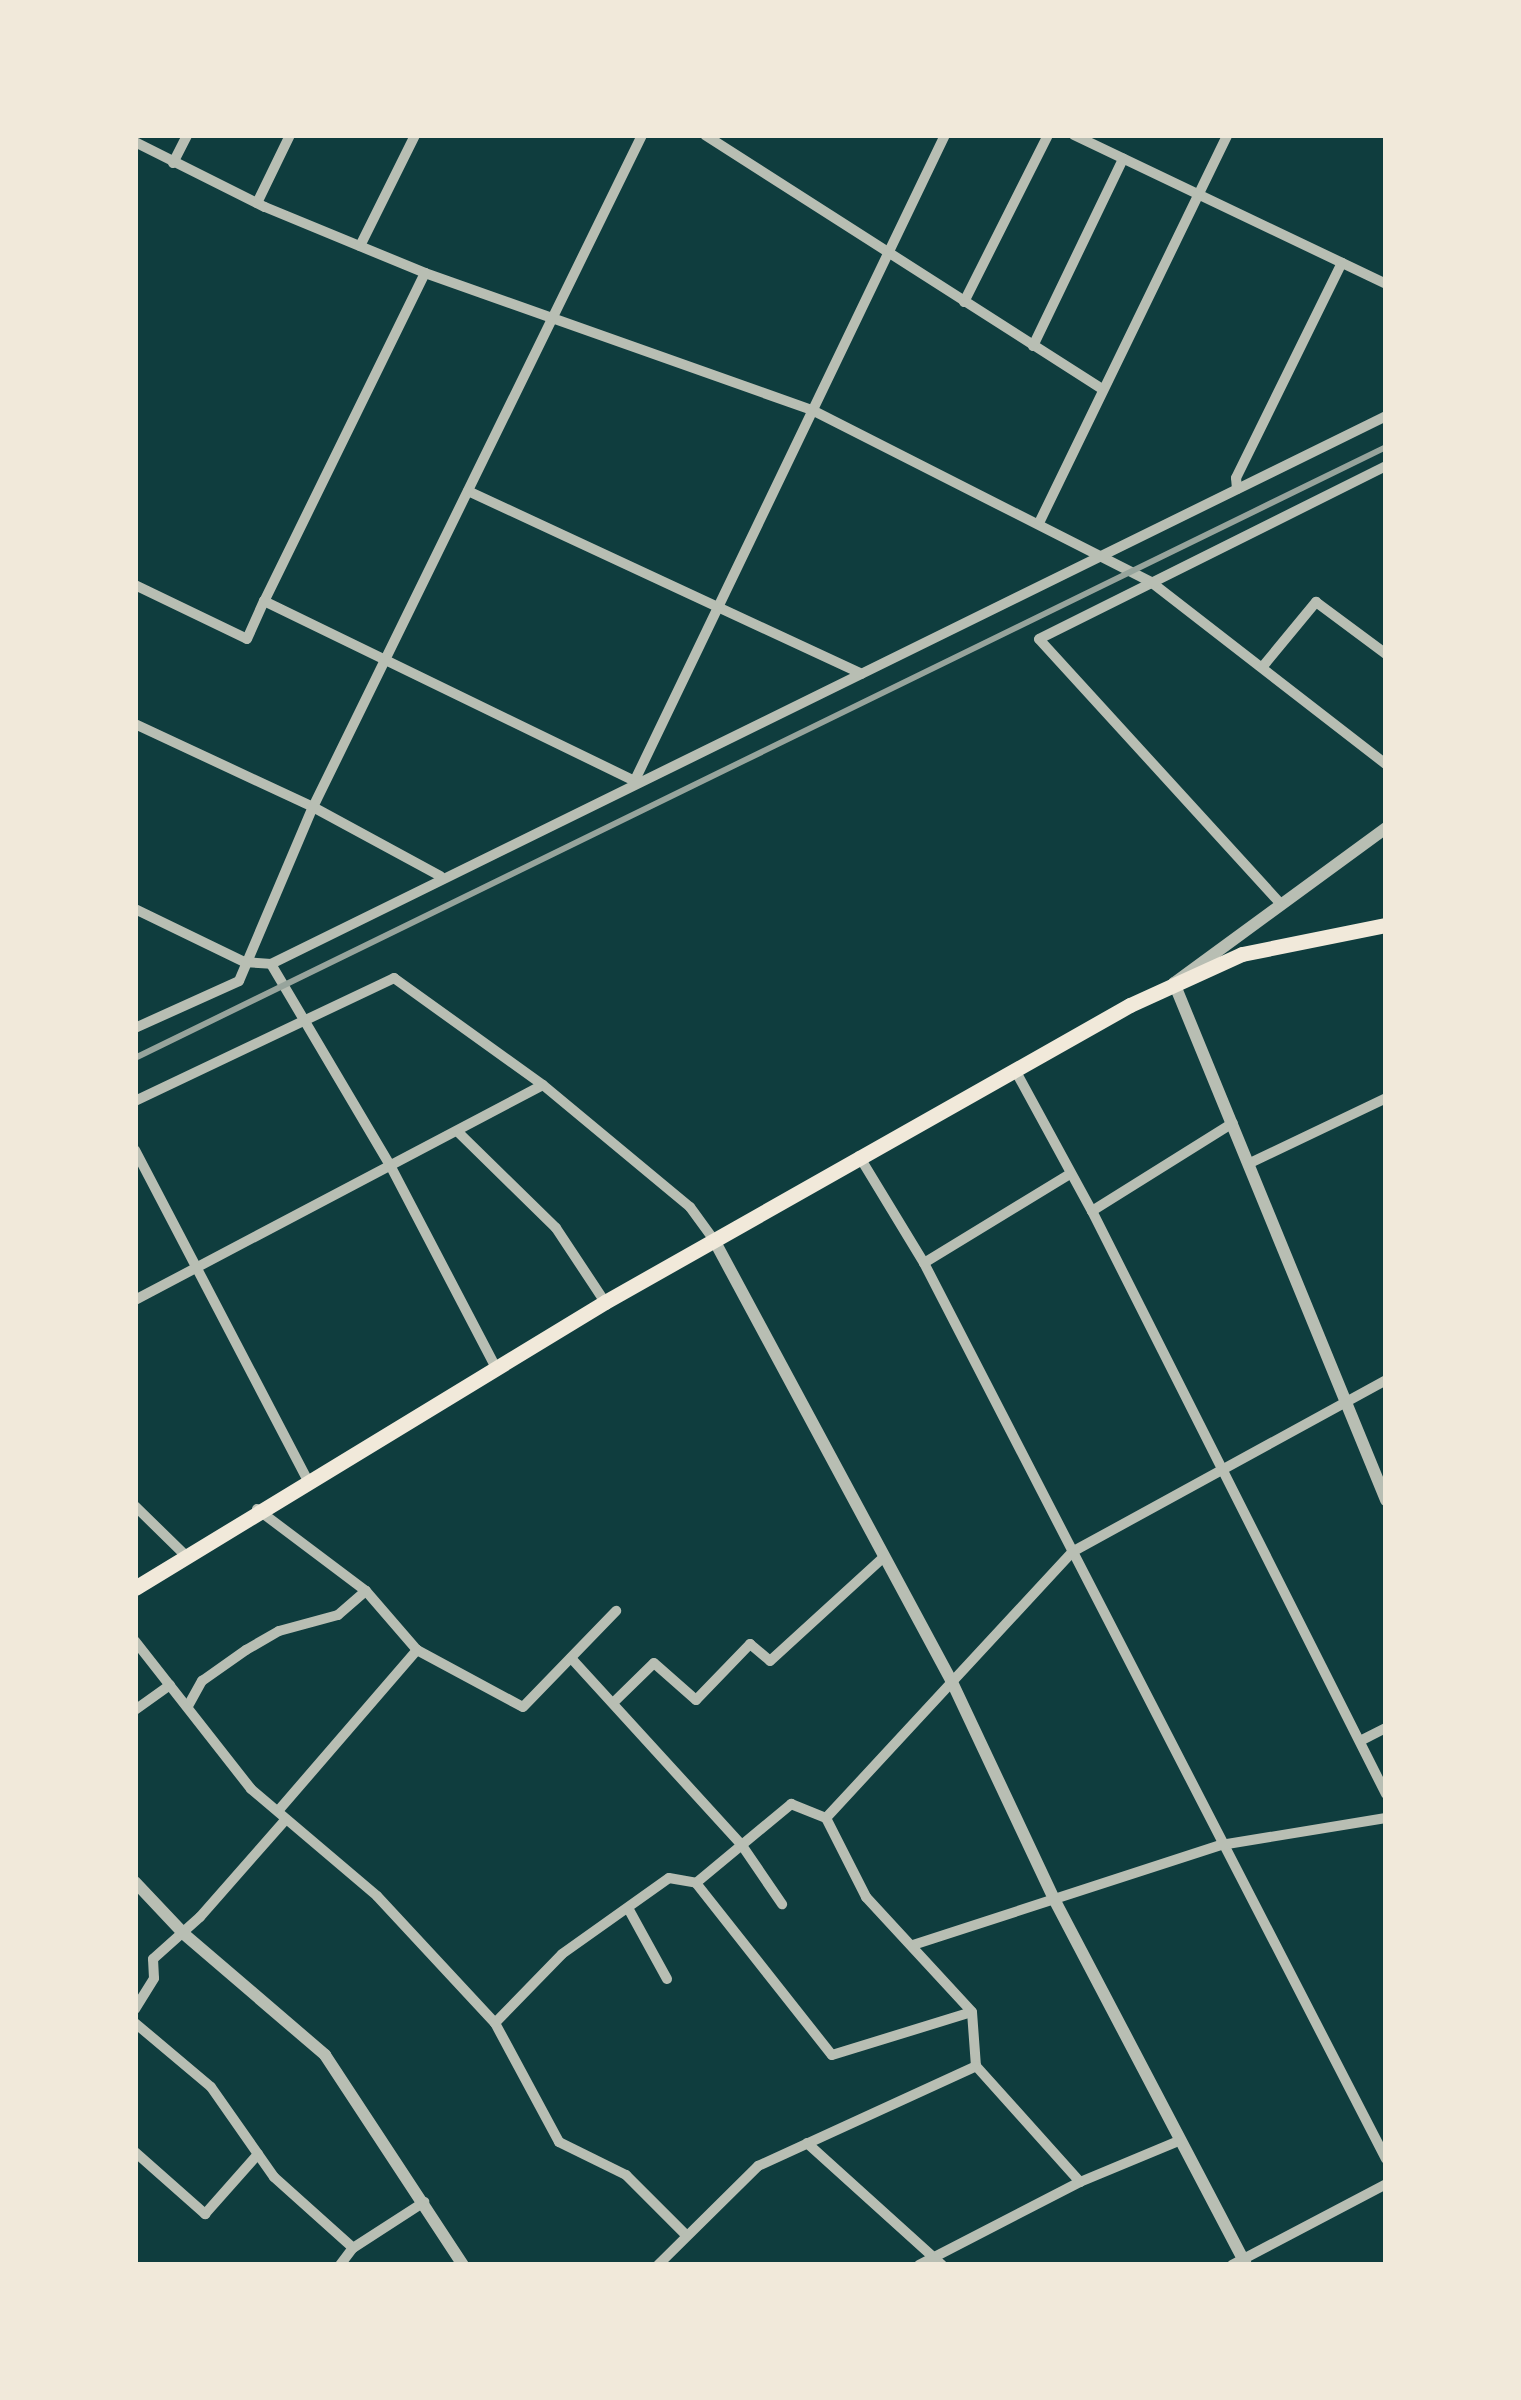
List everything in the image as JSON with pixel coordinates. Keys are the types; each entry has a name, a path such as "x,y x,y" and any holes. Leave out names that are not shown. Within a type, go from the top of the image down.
{"main road":[{"path":"135,1588 183,1553 604,1302 1174,983 1242,954 1386,925"}],"street":[{"path":"174,162 186,135"},
{"path":"257,203 290,135"},
{"path":"360,246 415,135"},
{"path":"135,1028 239,980 313,808 642,135"},
{"path":"706,135 1102,389"},
{"path":"634,781 946,135"},
{"path":"964,302 1048,135"},
{"path":"1074,135 1386,284"},
{"path":"1039,523 1227,135"},
{"path":"135,142 257,203 425,273 814,410 1151,582 1264,665 1386,764"},
{"path":"1033,346 1123,159"},
{"path":"1237,489 1236,478 1342,263"},
{"path":"135,584 247,638 425,273"},
{"path":"135,910 244,962 271,964 440,876 1386,416"},
{"path":"1280,902 1039,639 1386,466"},
{"path":"468,491 862,674"},
{"path":"264,601 387,657 634,781"},
{"path":"1264,665 1316,602 1386,654"},
{"path":"135,724 313,808 440,876"},
{"path":"1386,828 1174,983 1386,1500"},
{"path":"271,964 390,1166 495,1366"},
{"path":"135,1101 394,978 543,1085 690,1206 714,1240 950,1680 1054,1899 1181,2140 1240,2263 1386,2184"},
{"path":"1014,1070 1092,1211 1386,1794"},
{"path":"135,1300 543,1085"},
{"path":"1250,1163 1386,1098"},
{"path":"1092,1211 1232,1122"},
{"path":"458,1132 556,1228 604,1302"},
{"path":"135,1150 200,1267 307,1479"},
{"path":"859,1156 924,1263 1386,2159"},
{"path":"924,1263 1070,1174"},
{"path":"826,1818 1072,1552 1386,1380"},
{"path":"135,1506 183,1553"},
{"path":"257,1509 366,1591 417,1650 523,1707 616,1611"},
{"path":"613,1703 654,1663 696,1700 750,1644 770,1661 884,1556"},
{"path":"188,1706 202,1681 246,1650 280,1631 338,1615 366,1591"},
{"path":"135,1641 251,1788 377,1896 495,2023 559,2142 626,2175 686,2235"},
{"path":"135,2008 154,1978 154,1959 184,1934 417,1650"},
{"path":"571,1658 741,1844 782,1904"},
{"path":"135,1710 170,1685"},
{"path":"1360,1742 1386,1728"},
{"path":"696,1883 791,1804 826,1818 866,1897 972,2012 976,2066 1080,2182"},
{"path":"913,1945 1221,1844 1386,1818"},
{"path":"495,2023 562,1954 669,1878 696,1883 832,2055 972,2012"},
{"path":"135,1882 184,1934 324,2054 463,2265"},
{"path":"628,1908 668,1979"},
{"path":"135,2023 211,2087 258,2154 353,2248"},
{"path":"658,2265 758,2166 976,2066"},
{"path":"918,2265 939,2260 1080,2182 1181,2140"},
{"path":"807,2142 939,2260"},
{"path":"135,2152 205,2214 258,2154"},
{"path":"340,2265 353,2248 424,2202"}],"railway":[{"path":"135,1058 1386,447"}]}
